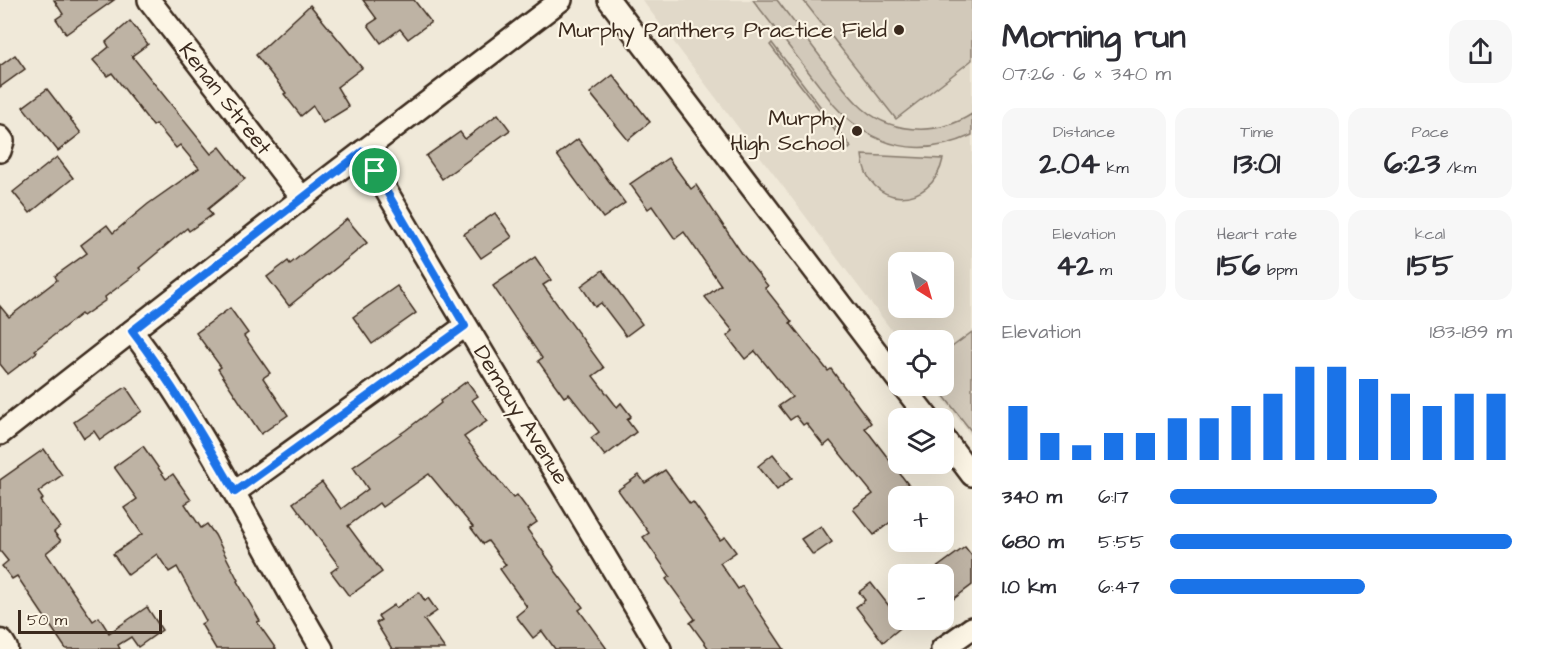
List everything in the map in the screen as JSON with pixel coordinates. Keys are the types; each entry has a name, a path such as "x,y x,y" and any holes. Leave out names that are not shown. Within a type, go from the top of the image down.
{"street":[{"name":"Kenan Street","path":"149,0 302,198"},
{"path":"0,434 302,198 561,0"},
{"path":"609,0 888,367"},
{"path":"0,137 3,141 0,151"},
{"name":"Demouy Avenue","path":"363,151 465,326 557,473 660,649"},
{"path":"235,492 465,326"},
{"path":"132,331 160,367 199,430 321,649"},
{"path":"911,396 920,408"},
{"path":"954,451 972,475"},
{"path":"942,649 972,628"},
{"path":"0,644 3,649"}],"shaded area":[{"name":"Murphy High School","path":"642,0 972,0 972,437 954,413 954,408 950,408 941,396 954,396 954,330 891,330"},
{"path":"753,0 777,0 843,87 869,113 883,121 912,129 943,126 972,114 972,135 953,142 916,147 881,140 864,131 834,105"},
{"name":"Murphy Panthers Practice Field","path":"803,0 972,0 972,60 896,119"},
{"path":"772,43 851,147 849,149 770,45"},
{"path":"862,155 943,159 937,176 926,188 914,195 900,197 886,194 875,186 866,173"},
{"path":"972,332 972,432 944,396 954,396 954,346"}],"building":[{"path":"54,0 114,0 66,34 56,19 63,14"},
{"path":"363,0 414,0 431,22 408,39 400,29 381,43 368,25 377,19"},
{"path":"310,5 362,68 337,87 349,107 323,123 313,106 301,116 256,55"},
{"path":"130,21 148,44 132,56 211,154 220,147 245,179 208,209 212,215 189,231 187,228 139,268 141,270 105,297 106,300 83,316 81,314 8,374 0,364 0,306 9,317 57,280 55,276 87,253 81,245 107,225 113,233 148,204 199,168 180,145 176,148 156,124 153,126 112,73 107,76 93,60 109,47 106,42"},
{"path":"15,55 25,69 0,87 0,66"},
{"path":"613,75 650,122 628,140 590,93"},
{"path":"47,89 81,133 58,151 23,107"},
{"path":"498,114 510,130 442,179 426,156 460,132 465,139"},
{"path":"578,139 625,203 603,218 557,155"},
{"path":"57,157 73,178 30,213 13,192"},
{"path":"668,158 691,189 696,185 743,255 768,286 765,288 792,322 790,323 828,371 831,369 871,423 865,428 888,458 888,474 900,474 909,486 888,486 888,524 874,535 853,509 873,494 830,441 824,446 806,423 803,425 796,416 790,420 779,406 792,397 755,351 745,359 727,336 733,331 705,297 721,285 684,232 675,239 652,206 648,209 630,184"},
{"path":"495,213 512,237 481,258 464,234"},
{"path":"347,219 367,243 289,306 267,277 288,261 290,264"},
{"path":"535,257 551,280 543,285 604,368 593,376 617,407 621,403 631,416 627,420 636,432 605,456 591,438 599,432 569,394 564,397 538,361 542,358 493,286"},
{"path":"603,270 642,324 626,336 601,303 595,307 581,286"},
{"path":"397,286 416,313 372,344 353,317"},
{"path":"230,308 248,333 244,336 270,373 263,378 288,415 261,434 218,369 221,367 196,333"},
{"path":"467,381 478,396 472,400 487,421 464,437 513,498 517,495 537,522 527,529 583,607 579,610 607,649 555,649 542,631 533,638 516,616 527,607 500,569 506,565 488,541 483,544 471,528 473,527 429,474 382,507 379,503 348,526 382,572 349,596 331,572 339,566 293,503 322,482 341,509 368,489 353,467 406,430"},
{"path":"126,387 142,411 100,440 94,431 84,438 74,422"},
{"path":"143,446 166,479 173,474 191,500 185,504 201,528 207,524 215,535 237,581 260,621 257,622 276,649 216,649 201,624 206,621 177,567 169,572 157,554 128,575 113,554 142,534 124,508 137,499 114,467"},
{"path":"44,449 62,475 38,492 43,499 40,501 60,527 54,532 61,541 46,553 93,621 99,617 109,633 147,607 162,630 138,647 131,637 118,645 120,649 66,649 17,576 12,579 2,566 8,561 0,551 0,480"},
{"path":"773,454 792,478 777,490 758,466"},
{"path":"665,470 690,504 693,502 720,540 725,537 736,552 720,563 738,589 742,586 784,649 709,649 690,623 695,619 666,579 670,576 643,537 649,533 618,490 639,475 645,483"},
{"path":"821,526 832,542 813,555 801,539"},
{"path":"965,547 972,556 972,585 954,598 954,564 942,564"},
{"path":"871,583 888,605 888,630 898,630 883,642 856,607 865,600 859,592"},
{"path":"419,592 425,601 428,598 437,611 424,620 445,649 392,649 376,623 381,620 378,616 394,605 396,608"}],"place":[{"name":"Murphy Panthers Practice Field","path":"899,30"},
{"name":"Murphy High School","path":"857,131"}],"route":[{"path":"363,151 375,171 465,326 235,492 160,367 132,331 363,151"}]}
